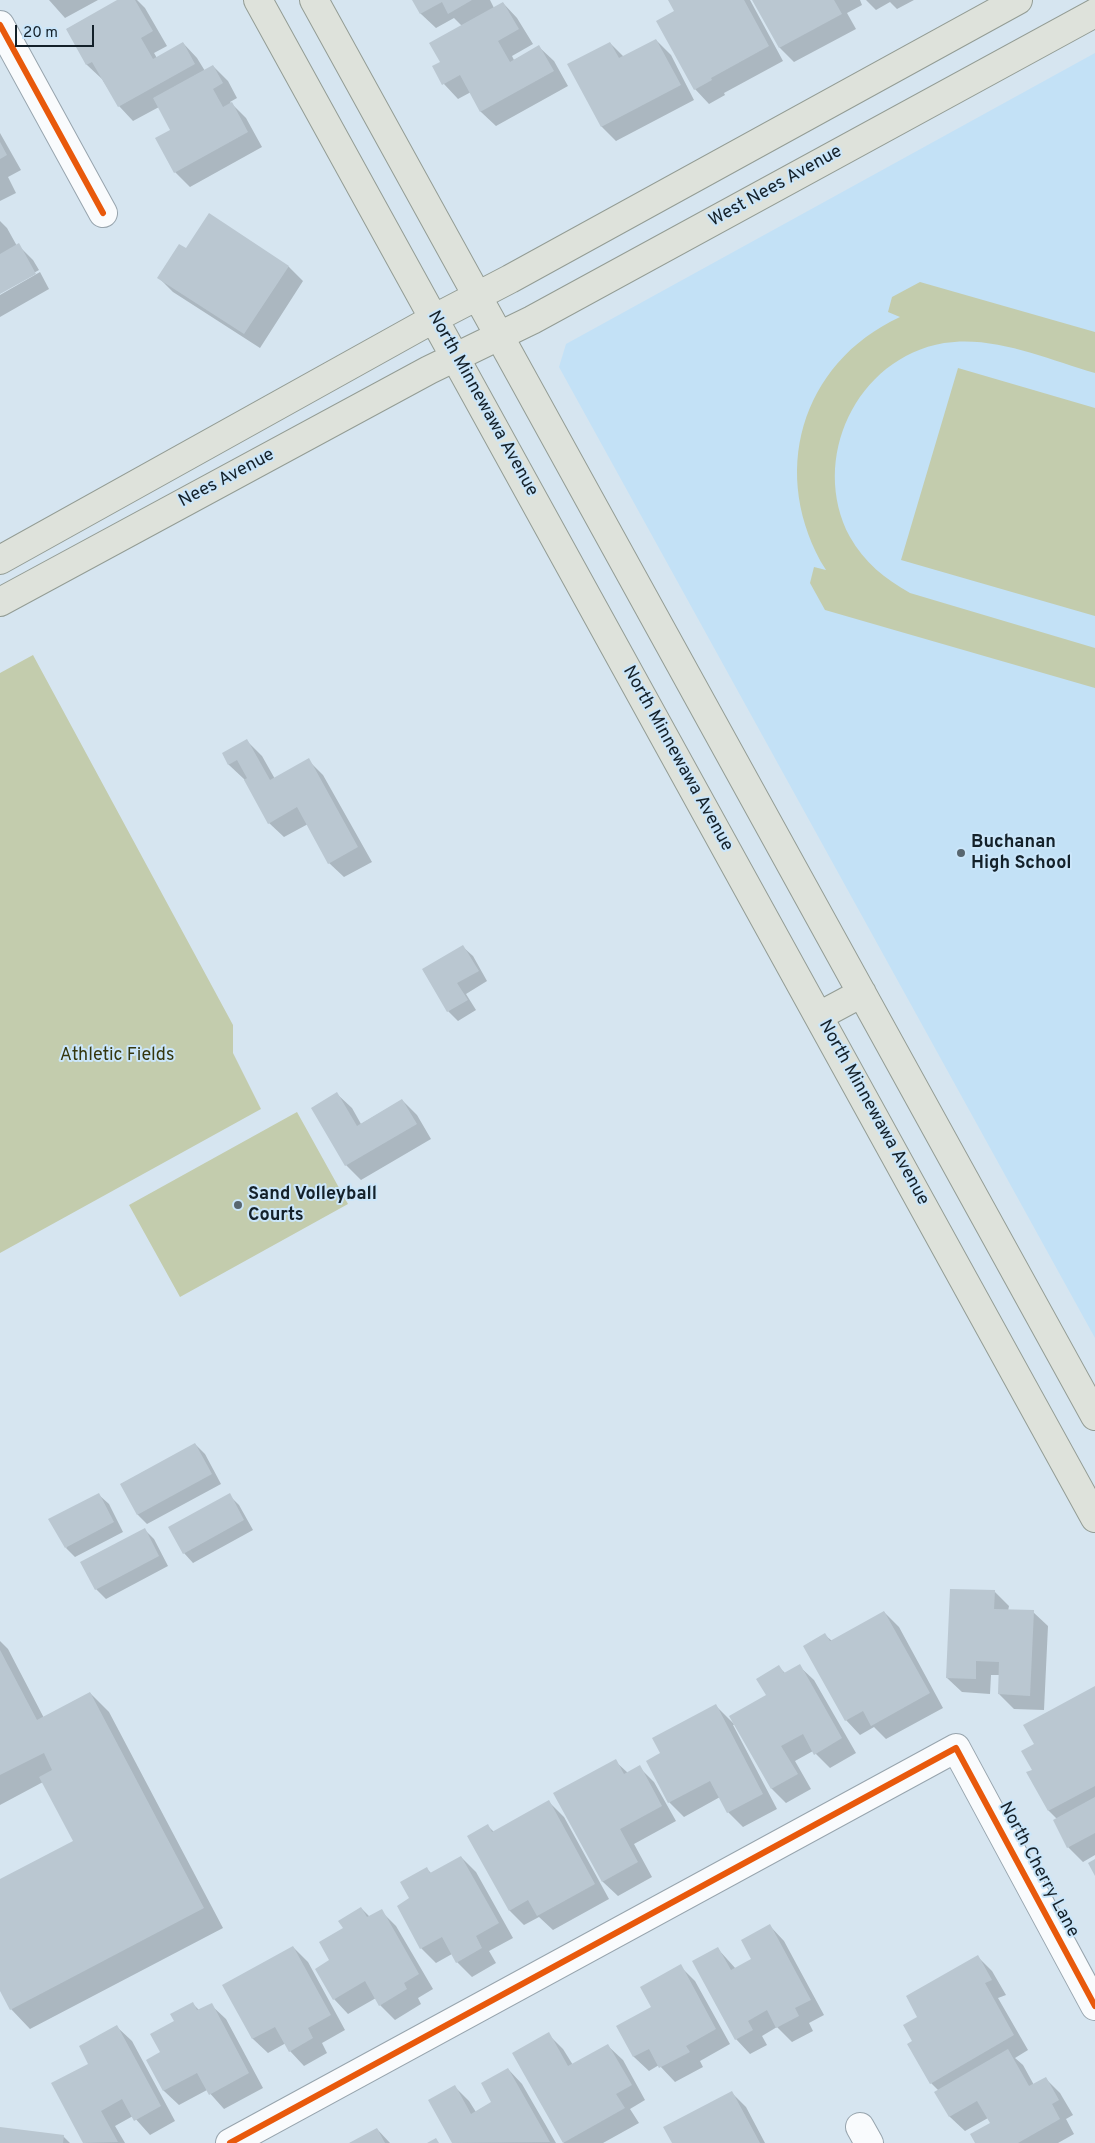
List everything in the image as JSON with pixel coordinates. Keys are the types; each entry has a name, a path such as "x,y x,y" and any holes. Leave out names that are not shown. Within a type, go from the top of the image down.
{"main road":[{"name":"North Minnewawa Avenue","path":"258,0 1095,1518"},
{"path":"314,0 1095,1416"},
{"path":"0,560 435,318 1018,0"},
{"name":"West Nees Avenue","path":"456,357 500,336 1095,13"},
{"name":"Nees Avenue","path":"0,602 456,357"},
{"path":"819,1016 862,993"}],"street":[{"path":"0,25 103,213"},
{"name":"North Cherry Lane","path":"230,2143 956,1748 1095,2006"}],"shaded area":[{"name":"Buchanan High School","path":"1095,53 1095,1338 559,367 566,344"}],"green space":[{"path":"920,282 1095,332 1095,373 1001,345 963,341 944,343 913,352 886,369 865,391 849,417 839,446 835,476 839,507 850,537 876,569 910,593 1095,648 1095,688 825,610 810,583 814,567 826,570 808,534 799,497 798,461 804,426 817,392 838,363 866,337 900,317 888,312 892,297"},
{"path":"958,368 1095,408 1095,616 901,560"},
{"name":"Athletic Fields","path":"33,655 233,1025 233,1053 261,1109 0,1253 0,673"},
{"name":"Sand Volleyball Courts","path":"297,1112 348,1204 180,1297 129,1205"}],"building":[{"path":"117,0 135,0 153,31 141,38 153,59 183,42 195,64 118,107 92,62 86,65 66,29"},
{"path":"412,0 472,0 448,14 442,2 420,14"},
{"path":"668,0 744,0 769,46 711,78 712,80 694,90 656,21 674,11"},
{"path":"752,0 834,0 842,14 779,48"},
{"path":"503,2 519,29 498,41 510,62 539,45 554,71 480,112 460,75 442,85 432,66 440,62 429,43"},
{"path":"656,39 681,85 601,127 567,64 610,42 619,58"},
{"path":"213,65 223,83 213,89 223,107 232,102 248,132 174,173 155,138 170,130 153,98"},
{"path":"0,142 7,155 0,159"},
{"path":"209,213 289,266 244,334 157,278 179,244 186,248"},
{"path":"19,243 36,274 0,294 0,254"},
{"path":"247,739 270,780 309,758 358,847 328,864 297,807 268,824 244,780 247,778 237,760 228,765 222,753"},
{"path":"463,945 479,971 457,983 468,1000 447,1012 422,969"},
{"path":"337,1092 357,1126 402,1099 417,1124 345,1166 311,1108"},
{"path":"195,1443 212,1474 137,1515 120,1484"},
{"path":"99,1493 114,1522 65,1548 48,1519"},
{"path":"230,1493 244,1520 183,1554 168,1527"},
{"path":"145,1528 159,1556 95,1590 80,1562"},
{"path":"950,1589 995,1590 994,1609 1034,1610 1030,1696 998,1694 999,1662 976,1661 976,1679 946,1678"},
{"path":"884,1611 930,1693 871,1726 863,1711 845,1721 803,1646 825,1633 830,1641"},
{"path":"0,1650 37,1720 90,1692 204,1908 10,2010 0,1991 0,1879 73,1841 39,1777 52,1770 44,1753 0,1775"},
{"path":"800,1664 842,1738 814,1755 803,1734 781,1746 798,1774 771,1789 729,1716 766,1695 756,1679 779,1665 784,1673"},
{"path":"1095,1686 1095,1786 1048,1811 1026,1772 1032,1770 1021,1751 1034,1744 1023,1725"},
{"path":"716,1704 763,1794 727,1813 710,1781 668,1803 646,1761 660,1753 652,1738"},
{"path":"616,1759 624,1774 640,1765 662,1806 620,1829 638,1862 602,1882 553,1793"},
{"path":"1095,1797 1095,1833 1067,1848 1053,1820"},
{"path":"549,1800 595,1884 537,1916 528,1900 509,1911 467,1836 488,1824 492,1832"},
{"path":"461,1856 499,1923 476,1936 482,1948 456,1963 442,1937 420,1949 397,1906 409,1898 400,1882 427,1867 430,1873"},
{"path":"1095,1859 1095,1876 1088,1863"},
{"path":"361,1907 367,1917 382,1909 419,1974 404,1983 407,1989 379,2006 365,1981 333,2000 315,1969 329,1960 319,1942 343,1928 338,1921"},
{"path":"770,1924 811,2000 795,2008 799,2016 776,2028 767,2010 748,2021 753,2030 735,2040 692,1961 718,1947 731,1970 751,1959 741,1940"},
{"path":"293,1946 331,2015 308,2028 313,2038 289,2052 275,2027 252,2039 222,1985"},
{"path":"978,1955 992,1980 985,1983 1014,2035 930,2084 907,2044 912,2041 903,2025 917,2017 906,1996"},
{"path":"681,1964 716,2029 686,2046 690,2052 659,2068 649,2049 633,2057 616,2026 651,2007 640,1987"},
{"path":"193,2002 197,2010 212,2003 249,2073 209,2095 197,2073 163,2091 146,2060 160,2052 150,2034 174,2021 170,2014"},
{"path":"117,2025 161,2106 134,2121 122,2099 101,2111 118,2142 83,2143 51,2083 88,2064 79,2046"},
{"path":"549,2032 568,2066 608,2044 632,2085 616,2094 625,2108 563,2143 512,2053"},
{"path":"1008,2049 1029,2086 1046,2077 1059,2100 1052,2104 1060,2119 1018,2143 975,2143 970,2134 990,2123 977,2101 949,2117 934,2092"},
{"path":"508,2068 550,2142 452,2143 428,2100 455,2085 471,2114 491,2102 481,2083"},
{"path":"732,2091 760,2143 672,2143 663,2127"},
{"path":"0,2127 64,2135 63,2143 0,2143"},
{"path":"377,2128 385,2143 349,2143"},
{"path":"436,2138 439,2143 427,2143"}],"cycle path":[{"path":"0,25 103,213"},
{"path":"230,2143 956,1748 1095,2006"}],"place":[{"name":"Buchanan High School","path":"961,853"},
{"name":"Sand Volleyball Courts","path":"238,1205"}]}
